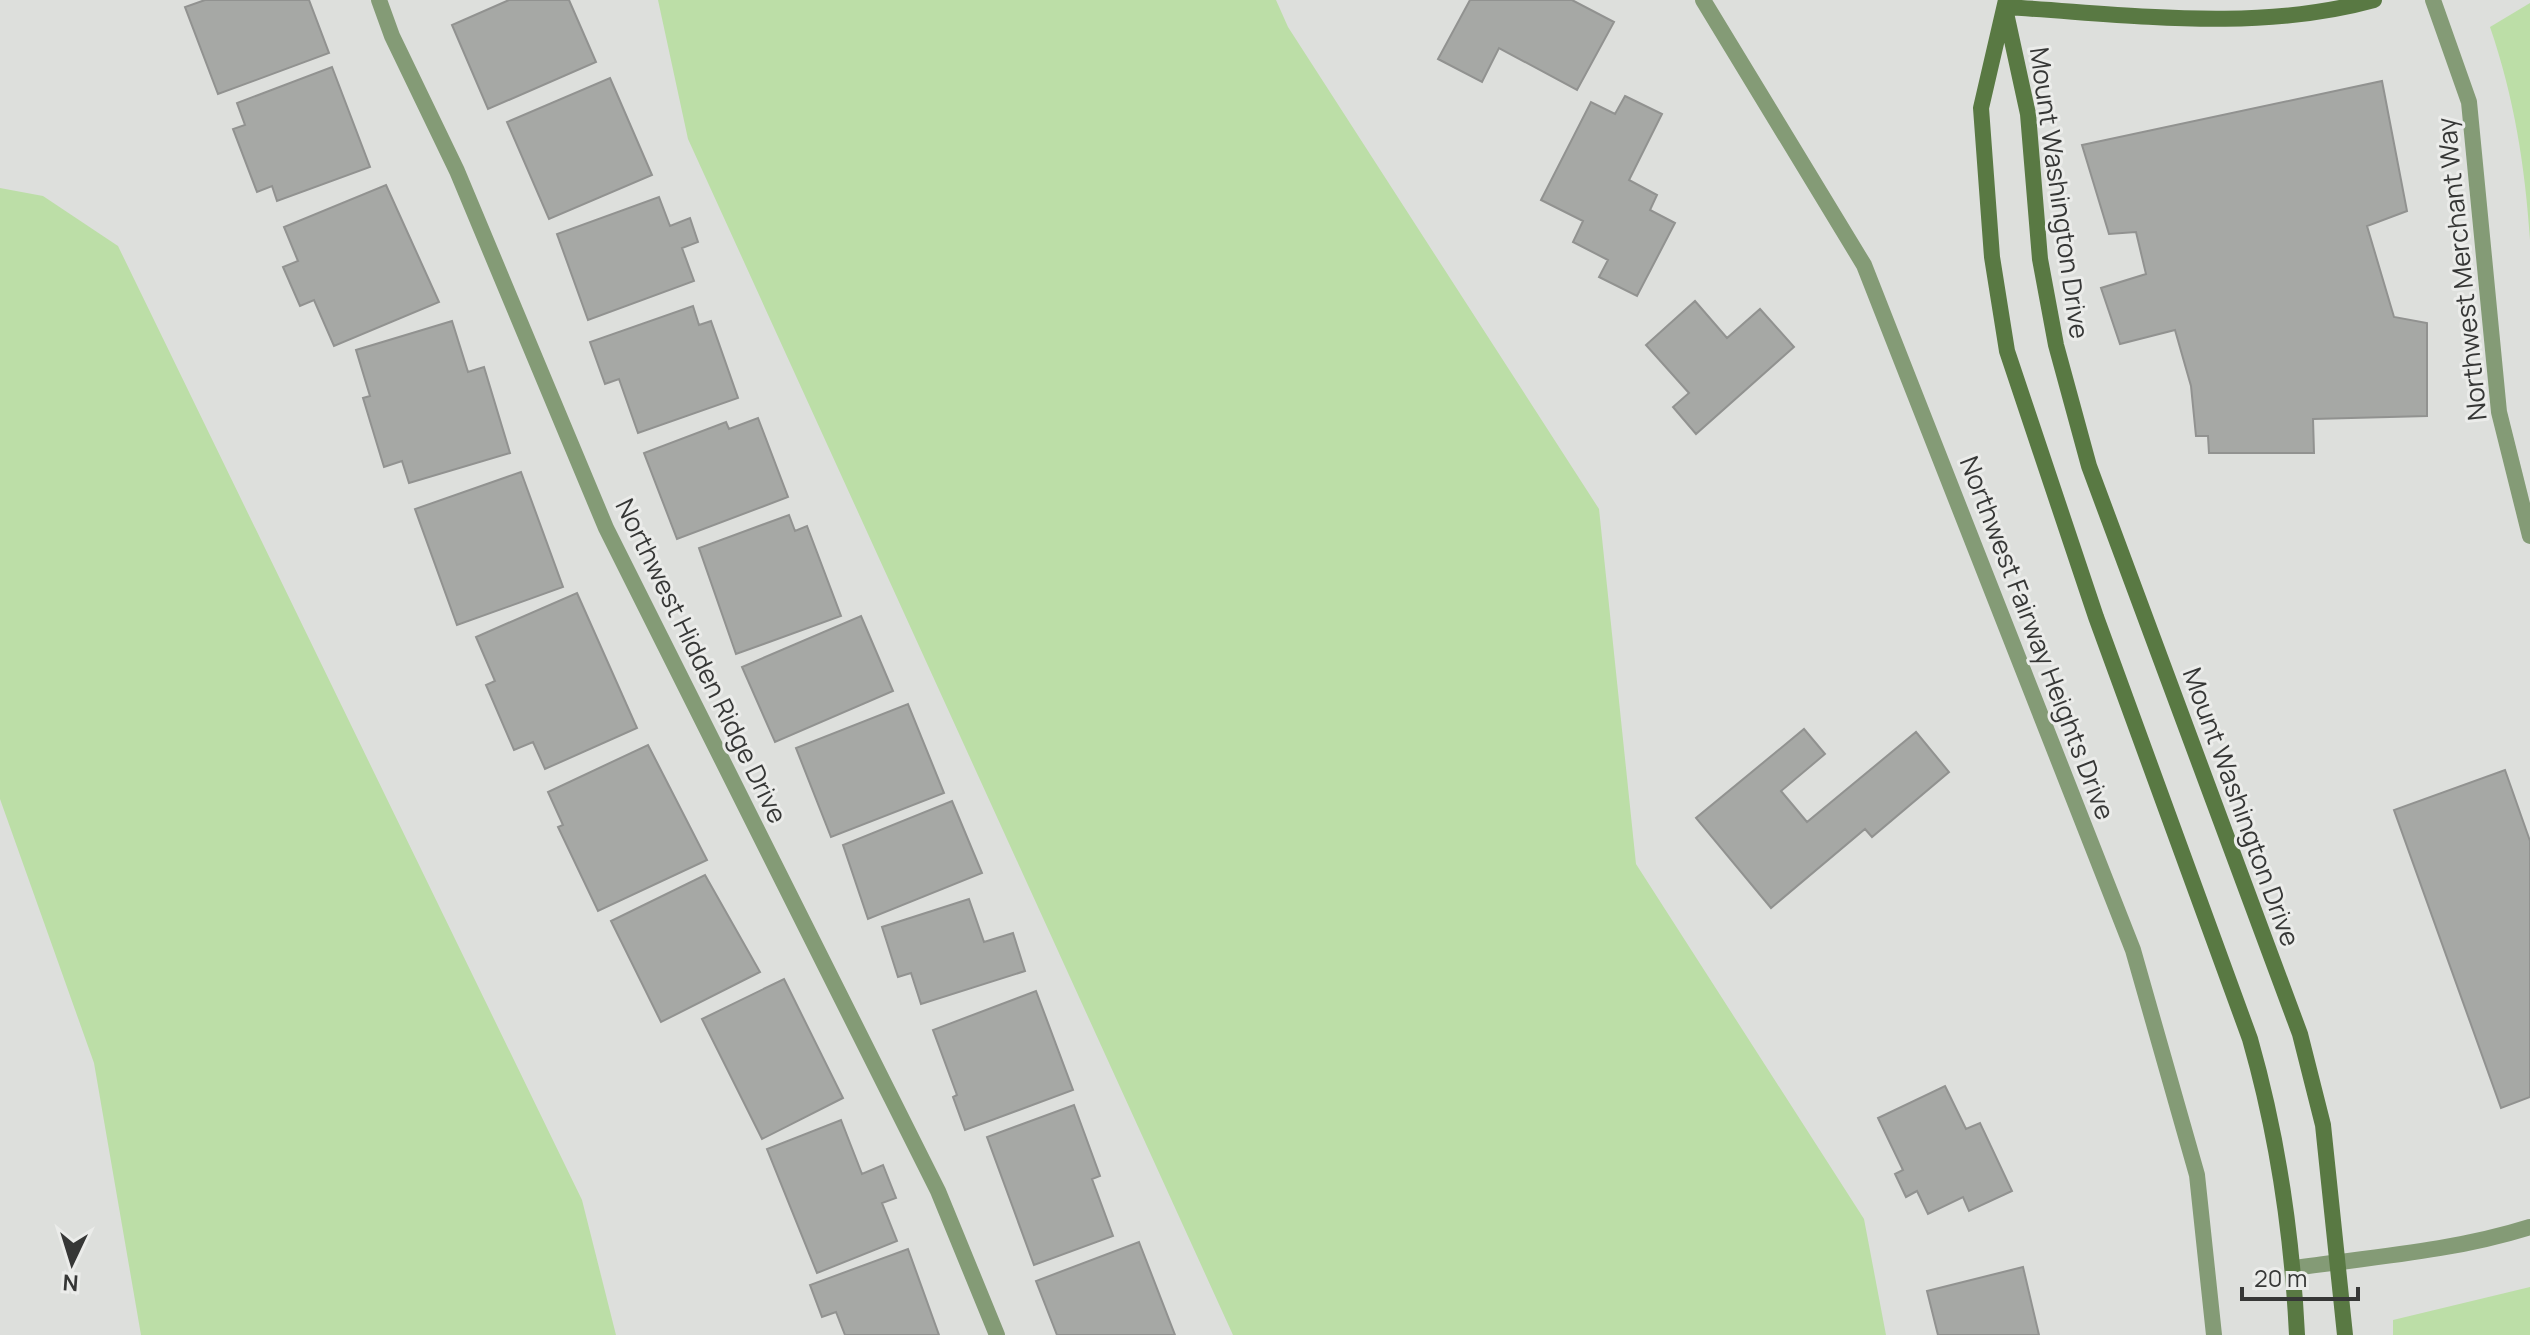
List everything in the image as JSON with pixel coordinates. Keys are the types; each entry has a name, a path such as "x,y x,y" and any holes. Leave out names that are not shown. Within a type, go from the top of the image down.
{"main road":[{"path":"2006,4 2251,18 2282,17 2374,0"},
{"name":"Mount Washington Drive","path":"2006,4 2028,114 2040,259 2056,345 2089,466 2300,1034 2323,1125 2345,1335"},
{"name":"Mount Washington Drive","path":"2006,4 1981,108 1992,257 2007,351 2096,617 2250,1039 2268,1101 2286,1195 2297,1335"}],"street":[{"name":"Northwest Hidden Ridge Drive","path":"379,0 392,36 457,171 606,528 938,1191 997,1335"},
{"name":"Northwest Fairway Heights Drive","path":"1703,0 1864,265 2133,950 2197,1175 2214,1335"},
{"name":"Northwest Merchant Way","path":"2433,0 2469,102 2499,412 2530,536"},
{"path":"2294,1268 2496,1238 2530,1227"}],"green space":[{"path":"658,0 1276,0 1288,27 1599,509 1636,864 1864,1219 1886,1335 1233,1335 688,139"},
{"path":"2530,3 2530,240 2517,132 2506,79 2490,27"},
{"path":"0,188 43,196 118,246 582,1200 616,1335 141,1335 94,1063 0,799"},
{"path":"2530,1287 2530,1335 2393,1335 2393,1320"}],"building":[{"path":"205,0 309,0 329,53 218,94 185,7"},
{"path":"509,0 569,0 596,62 488,109 452,25"},
{"path":"1470,0 1572,0 1614,22 1577,90 1499,48 1482,82 1438,59"},
{"path":"332,67 370,167 277,201 272,186 257,192 233,129 245,125 237,103"},
{"path":"610,78 652,175 549,219 507,122"},
{"path":"2382,81 2407,211 2367,226 2394,317 2427,323 2427,416 2313,419 2314,453 2209,453 2208,436 2196,436 2191,386 2175,330 2120,344 2101,288 2146,274 2136,232 2109,234 2082,145"},
{"path":"1625,96 1662,114 1629,180 1657,195 1650,210 1675,223 1637,296 1599,277 1608,260 1573,242 1583,221 1541,200 1591,102 1615,114"},
{"path":"386,185 439,302 334,346 314,300 300,306 283,267 298,261 284,227"},
{"path":"659,197 670,226 690,218 698,242 682,248 694,281 588,320 557,234"},
{"path":"1695,301 1727,338 1760,309 1794,347 1696,434 1673,407 1689,393 1646,345"},
{"path":"693,306 699,325 711,321 738,398 638,433 619,379 605,384 590,342"},
{"path":"452,321 468,372 484,367 510,453 409,483 402,461 384,467 363,398 370,396 356,350"},
{"path":"758,418 788,497 677,539 644,453 726,422 729,429"},
{"path":"521,472 563,587 457,625 415,509"},
{"path":"789,515 795,531 807,526 841,616 736,654 699,548"},
{"path":"577,593 637,728 545,769 533,742 514,750 486,685 495,681 476,637"},
{"path":"861,616 893,691 775,742 742,667"},
{"path":"908,704 944,793 831,837 796,748"},
{"path":"1804,729 1825,754 1781,791 1807,822 1916,732 1949,772 1872,837 1865,829 1771,908 1696,818"},
{"path":"648,745 707,860 598,911 558,827 563,825 548,792"},
{"path":"2505,770 2530,841 2530,1097 2501,1108 2394,810"},
{"path":"952,801 982,873 868,919 843,845"},
{"path":"705,875 760,972 661,1022 611,921"},
{"path":"969,899 984,942 1013,933 1025,971 921,1004 911,973 898,977 882,927"},
{"path":"784,979 843,1098 762,1139 702,1019"},
{"path":"1036,991 1073,1090 965,1130 953,1097 957,1095 933,1030"},
{"path":"1945,1086 1966,1129 1980,1123 2012,1191 1969,1211 1963,1197 1928,1214 1917,1191 1906,1197 1895,1174 1903,1170 1878,1118"},
{"path":"1074,1105 1100,1176 1092,1179 1113,1236 1034,1265 987,1137"},
{"path":"841,1120 862,1174 883,1165 896,1198 882,1203 897,1241 817,1273 767,1149"},
{"path":"1139,1242 1175,1335 1057,1335 1036,1281"},
{"path":"908,1249 939,1335 845,1335 836,1312 822,1317 810,1285"},
{"path":"2023,1267 2039,1335 1938,1335 1927,1291"}]}
